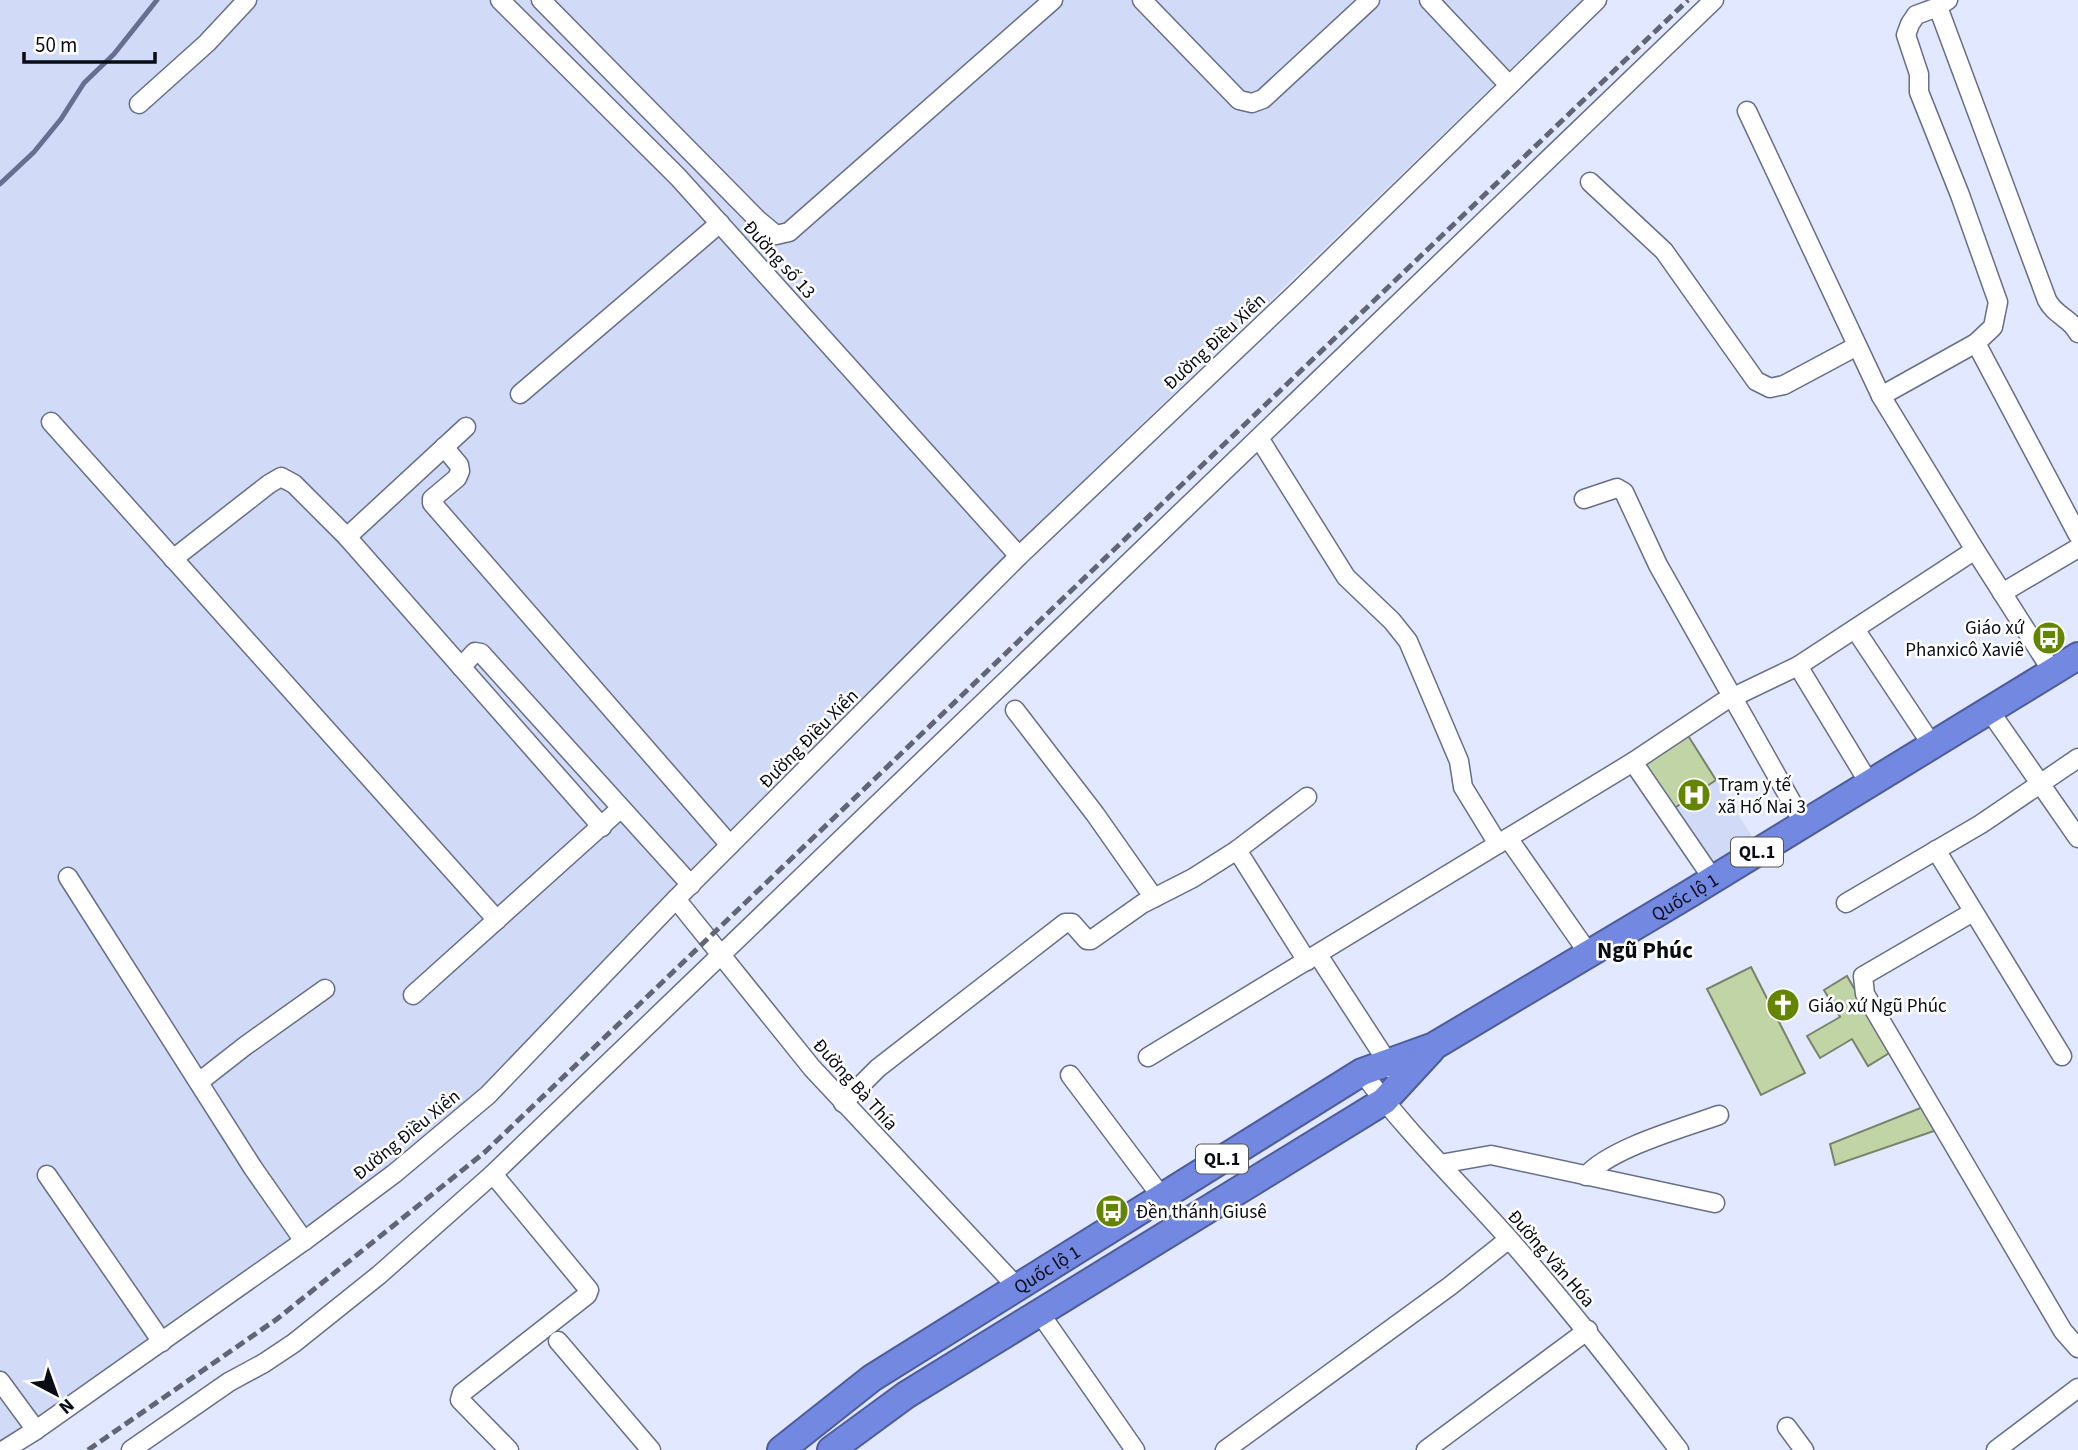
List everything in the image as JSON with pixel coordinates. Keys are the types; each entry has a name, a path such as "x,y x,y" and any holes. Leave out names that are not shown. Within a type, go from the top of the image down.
{"highway":[{"name":"Quốc lộ 1","path":"831,1450 906,1395 1039,1312 1391,1082 1434,1046 2078,656"},
{"name":"Quốc lộ 1","path":"781,1450 872,1378 1362,1072 1391,1082"},
{"path":"1016,1286 1039,1312"}],"street":[{"path":"139,104 207,43 247,0"},
{"name":"Đường số 13","path":"500,0 720,223 1019,556"},
{"path":"541,0 758,220 776,235 789,232 1053,0"},
{"path":"1142,0 1239,100 1252,103 1263,99 1370,0"},
{"path":"1429,0 1509,85"},
{"name":"Đường Điều Xiển","path":"4,1450 304,1241 396,1173 488,1095 730,845 1019,556 1297,292 1597,0"},
{"path":"131,1450 229,1382 293,1343 379,1275 494,1174 1714,0"},
{"path":"1881,396 1976,343 1993,327 1998,302 1960,195 1919,93 1919,74 1906,35 1916,16 1943,3 2047,300 2056,314 2072,323 2078,333"},
{"path":"1747,111 1881,396 2053,671"},
{"path":"1590,182 1664,251 1756,381 1770,388 1784,385 1857,346"},
{"path":"520,394 720,223"},
{"path":"1976,343 2078,535"},
{"path":"51,422 497,920"},
{"path":"347,537 466,427"},
{"path":"1259,438 1346,576 1392,621 1408,641 1459,761 1463,787 1589,954"},
{"path":"444,447 459,465 460,471 457,478 432,499 432,503 730,845"},
{"path":"173,559 269,484 281,477 294,484 347,537 602,827"},
{"path":"1584,499 1617,488 1624,492 1658,565 1804,824"},
{"path":"2002,593 2078,548"},
{"path":"1148,1057 1633,762 1723,702 1798,666 1975,550"},
{"path":"1855,629 1932,745"},
{"path":"461,667 475,652 481,653 691,885"},
{"path":"1798,666 1869,783"},
{"path":"1015,710 1095,814 1154,898"},
{"path":"1989,710 2078,838"},
{"path":"1846,903 1980,824 2078,758"},
{"path":"1633,762 1713,879"},
{"path":"843,1102 878,1068 1065,923 1072,923 1087,940 1091,940 1154,898 1193,878 1237,850 1307,797"},
{"path":"413,995 620,809"},
{"path":"1237,850 1313,958 1391,1082"},
{"path":"1936,850 2062,1056"},
{"path":"68,877 253,1168 304,1241"},
{"name":"Đường Bà Thía","path":"676,900 843,1102 1016,1286"},
{"path":"1973,912 1863,976 1865,994 2063,1331 2078,1348"},
{"path":"199,1082 325,989"},
{"path":"1362,1072 1391,1082"},
{"path":"1070,1075 1161,1196"},
{"name":"Đường Văn Hóa","path":"1391,1082 1440,1164 1588,1330 1679,1450"},
{"path":"1586,1176 1612,1155 1719,1115"},
{"path":"1440,1164 1491,1155 1715,1203"},
{"path":"494,1174 589,1290 587,1295 462,1392 460,1400 509,1450"},
{"path":"47,1175 162,1342"},
{"path":"1225,1450 1439,1294 1509,1239"},
{"path":"1039,1312 1135,1450"},
{"path":"1426,1450 1588,1330"},
{"path":"558,1341 650,1450"},
{"path":"0,1381 36,1430"},
{"path":"1996,1450 2078,1388"},
{"path":"1787,1427 1804,1450"}],"shaded area":[{"path":"0,0 1582,0 1017,544 687,874 482,1087 390,1165 302,1230 34,1420 0,1441"},
{"name":"Trạm y tế xã Hố Nai 3","path":"1687,734 1755,841 1713,868 1673,809"}],"building":[{"path":"1687,734 1716,780 1673,809 1642,765"},
{"path":"1751,967 1805,1073 1761,1095 1707,989"},
{"path":"1847,976 1891,1052 1868,1066 1852,1039 1820,1058 1807,1036 1840,1017 1824,990"},
{"path":"1923,1107 1937,1130 1835,1165 1830,1144"}],"waterway":[{"path":"0,184 34,152 61,119 84,83 114,54 157,0"}],"railway":[{"path":"88,1450 277,1319 485,1152 1688,0"}],"place":[{"name":"Giáo xứ Phanxicô Xaviê","path":"2049,638"},
{"name":"Trạm y tế xã Hố Nai 3","path":"1694,795"},
{"name":"Giáo xứ Ngũ Phúc","path":"1783,1005"},
{"name":"Đền thánh Giusê","path":"1112,1211"}],"district":[{"name":"Ngũ Phúc","path":"1645,950"}]}
